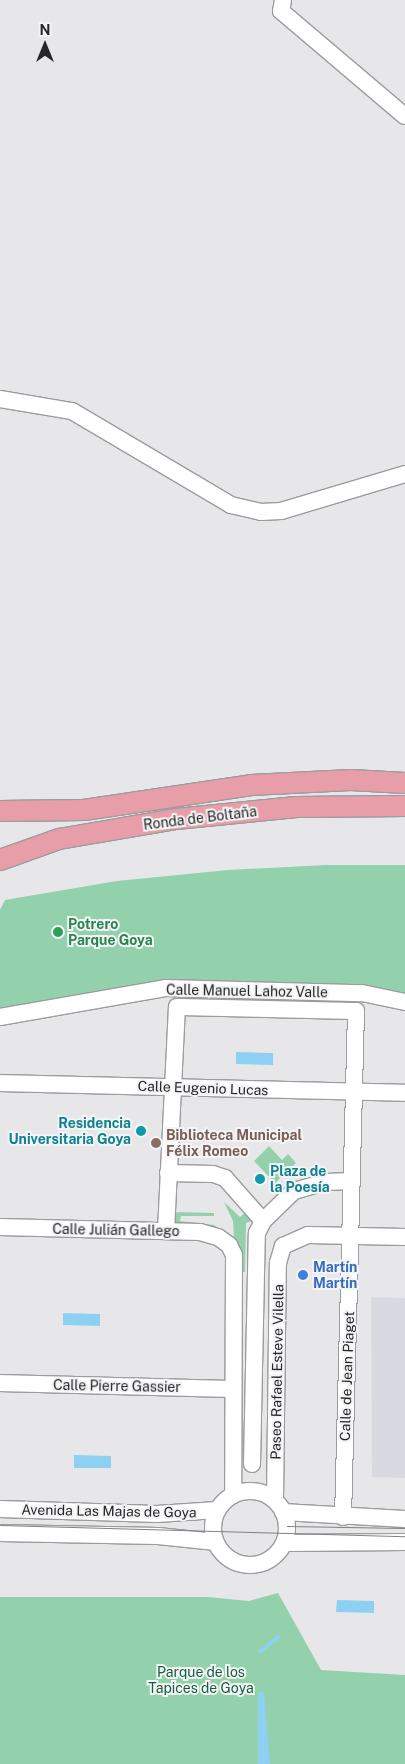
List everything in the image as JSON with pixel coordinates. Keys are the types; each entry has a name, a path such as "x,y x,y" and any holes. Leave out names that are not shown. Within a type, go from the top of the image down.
{"main road":[{"name":"Ronda de Boltaña","path":"0,811 84,810 250,785 351,780 405,783"},
{"name":"Ronda de Boltaña","path":"0,860 59,839 176,819 296,807 405,806"}],"street":[{"path":"283,0 281,11 405,116"},
{"path":"0,399 72,411 231,505 261,512 281,511 405,474"},
{"name":"Calle Manuel Lahoz Valle","path":"0,1017 166,988 362,993 405,1002"},
{"name":"Calle de Jean Piaget","path":"173,1087 177,1007 356,1010 343,1517"},
{"name":"Calle Eugenio Lucas","path":"0,1083 405,1094"},
{"path":"166,1231 173,1087"},
{"path":"168,1173 213,1174 225,1178 263,1221 294,1191 326,1182 352,1181"},
{"name":"Paseo Rafael Esteve Vilella","path":"252,1464 257,1233 263,1221"},
{"name":"Calle Julián Gallego","path":"0,1228 166,1231 211,1234 228,1245 234,1255 233,1389"},
{"name":"Paseo Rafael Esteve Vilella","path":"279,1506 278,1263 284,1246 308,1234 350,1235"},
{"path":"350,1235 405,1237"},
{"name":"Calle Pierre Gassier","path":"0,1383 233,1389"},
{"path":"233,1389 233,1494"},
{"path":"405,1519 343,1517 279,1506 257,1491 233,1494 217,1510 213,1524 216,1542 226,1556 248,1567 269,1562 286,1543 405,1542"},
{"path":"279,1506 286,1543"},
{"name":"Avenida Las Majas de Goya","path":"0,1509 157,1514 217,1510"},
{"name":"Avenida Las Majas de Goya","path":"0,1533 158,1536 216,1542"}],"shaded area":[{"path":"371,1297 405,1298 405,1478 372,1477"}],"green space":[{"path":"326,865 405,865 405,1002 166,988 0,1017 0,910 5,900 117,881 228,870"},
{"path":"269,1146 282,1160 288,1154 296,1163 275,1183 254,1161"},
{"path":"224,1202 240,1217 245,1213 252,1221 246,1223 245,1272 240,1272 238,1251 171,1225 171,1212 214,1213 214,1216 181,1216 180,1221 214,1225 234,1239 233,1221"},
{"name":"Parque de los Tapices de Goya","path":"278,1593 321,1670 405,1675 405,1764 0,1764 0,1597 208,1597 249,1601"}],"water":[{"path":"236,1052 273,1053 273,1065 236,1064"},
{"path":"63,1313 100,1314 100,1326 63,1325"},
{"path":"74,1455 111,1456 111,1468 74,1468"},
{"path":"337,1600 374,1601 374,1613 336,1612"},
{"path":"258,1692 264,1693 270,1764 258,1764"}],"waterway":[{"path":"261,1651 278,1637"}],"tram line":[{"path":"0,1525 405,1536"},
{"path":"287,1526 405,1528"}],"place":[{"name":"Potrero Parque Goya","path":"58,932"},
{"name":"Residencia Universitaria Goya","path":"141,1131"},
{"name":"Biblioteca Municipal Félix Romeo","path":"156,1143"},
{"name":"Plaza de la Poesía","path":"260,1179"},
{"name":"Martín Martín","path":"303,1275"}]}
